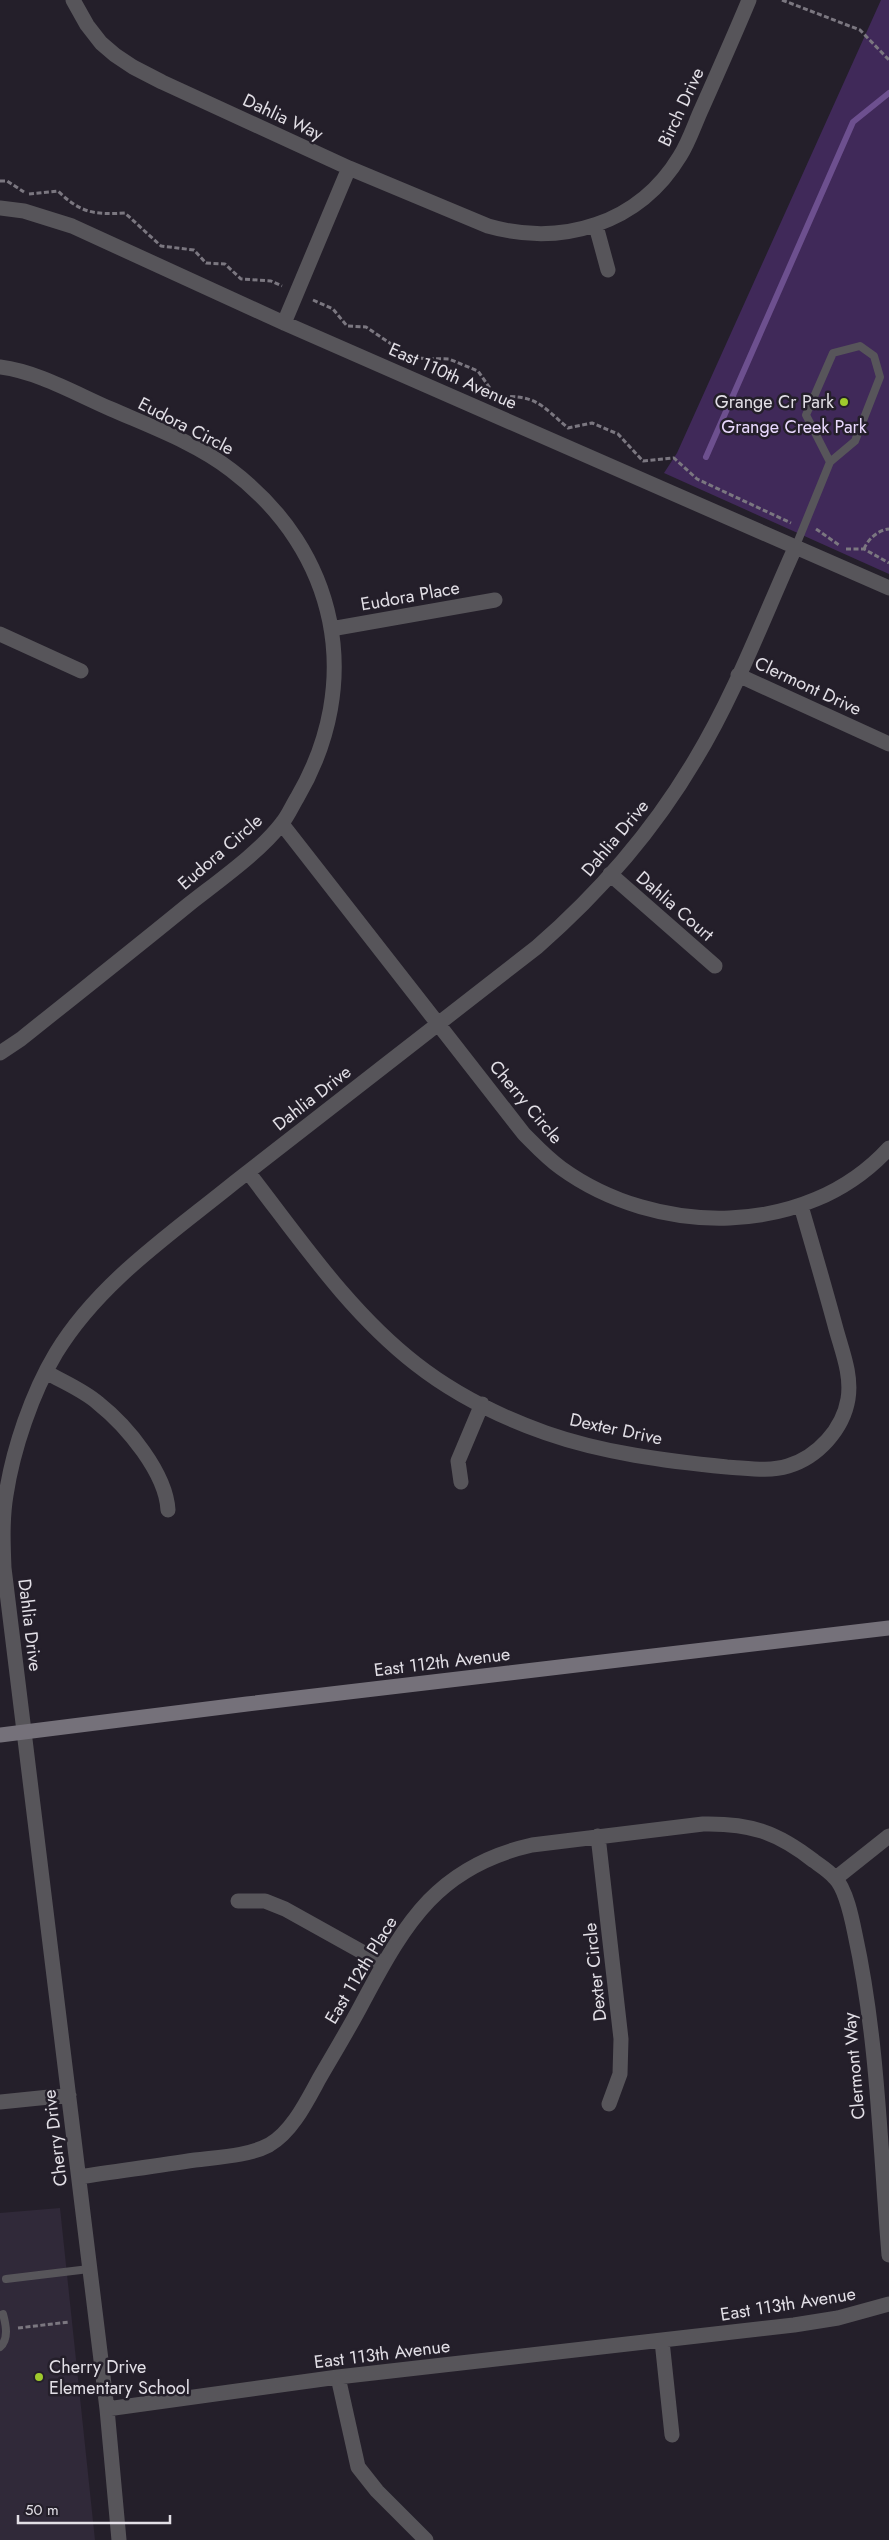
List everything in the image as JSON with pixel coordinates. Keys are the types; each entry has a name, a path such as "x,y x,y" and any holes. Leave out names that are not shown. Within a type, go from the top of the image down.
{"street":[{"name":"Dahlia Way","path":"73,0 87,25 102,43 115,55 133,67 349,168"},
{"name":"Birch Drive","path":"349,168 488,226 511,233 557,233 596,226 634,206 659,182 680,156 749,0"},
{"path":"284,323 349,168"},
{"name":"East 110th Avenue","path":"0,208 24,211 72,226 284,323 889,588"},
{"path":"596,226 608,270"},
{"name":"Eudora Circle","path":"0,367 36,376 165,433 204,452 232,470 271,506 302,549 319,584 331,628 335,658 335,682 326,735 311,774 282,824 241,863 29,1033 0,1053"},
{"name":"Dahlia Drive","path":"25,1732 4,1568 3,1496 12,1462 36,1392 74,1326 96,1299 152,1248 537,947 570,918 630,854 677,790 716,722 795,548"},
{"name":"Eudora Place","path":"331,628 495,600"},
{"path":"0,634 81,671"},
{"name":"Clermont Drive","path":"738,675 889,744"},
{"name":"Cherry Circle","path":"282,824 524,1134 562,1169 600,1191 635,1206 688,1218 750,1216 801,1206 847,1183 889,1148"},
{"name":"Dahlia Court","path":"610,874 715,966"},
{"name":"Dexter Drive","path":"248,1172 339,1289 360,1312 417,1365 482,1404 544,1432 612,1451 757,1469 788,1466 803,1460 819,1448 839,1425 848,1399 849,1385 826,1290 801,1206"},
{"path":"46,1372 85,1393 112,1415 152,1466 165,1488 168,1510"},
{"path":"461,1482 458,1461 482,1404"},
{"name":"East 112th Avenue","path":"0,1735 889,1628"},
{"name":"Cherry Drive","path":"25,1732 107,2409 119,2540"},
{"name":"East 112th Place","path":"79,2177 228,2156 257,2149 276,2140 287,2129 307,2100 364,2001 382,1963 404,1930 436,1893 475,1864 507,1850 598,1836 727,1823 756,1828 779,1837 836,1878"},
{"name":"Dexter Circle","path":"598,1836 621,2039 620,2074 609,2104"},
{"path":"836,1878 889,1836"},
{"name":"Clermont Way","path":"836,1878 850,1910 864,1976 889,2255"},
{"path":"238,1901 265,1901 285,1909 382,1963"},
{"path":"0,2102 69,2095"},
{"name":"East 113th Avenue","path":"107,2409 338,2377 662,2341 838,2318 889,2304"},
{"path":"662,2341 672,2435"},
{"path":"338,2377 358,2467 377,2491 426,2540"}],"lane":[{"path":"795,548 830,462 855,441 880,377 874,356 860,346 833,353 806,415 830,462"},
{"path":"6,2279 89,2268"},
{"path":"0,2347 4,2344 7,2329 4,2314"}],"path":[{"path":"782,0 860,30 889,60"},
{"path":"0,181 7,181 26,194 58,191 71,204 98,214 125,213 134,218 161,246 194,250 206,263 225,264 241,279 271,281 333,309 347,326 366,327 412,358 449,359 478,371 496,397 519,395 538,403 568,428 592,423 618,434 643,461 674,458 697,480 803,528 819,529 844,549 864,549 889,563"},
{"path":"864,549 868,540 885,529 889,529"},
{"path":"7,2329 69,2322"}],"shaded area":[{"name":"Cherry Drive Elementary School","path":"60,2208 95,2540 0,2540 0,2213"}],"green space":[{"name":"Grange Creek Park","path":"881,0 889,0 889,574 664,473 677,453"}],"waterway":[{"path":"706,457 853,122 889,93"}],"place":[{"name":"Grange Cr Park","path":"844,402"},
{"name":"Cherry Drive Elementary School","path":"39,2377"}]}
